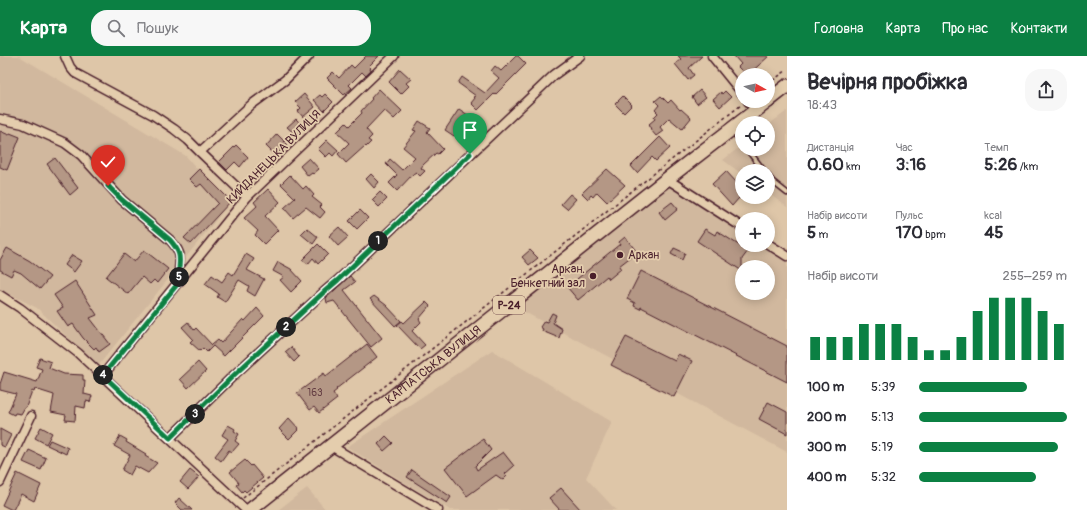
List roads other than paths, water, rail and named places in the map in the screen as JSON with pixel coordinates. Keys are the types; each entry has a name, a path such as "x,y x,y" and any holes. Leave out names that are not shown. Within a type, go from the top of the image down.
{"main road":[{"name":"КАРПАТСЬКА ВУЛИЦЯ","path":"775,95 787,86"},
{"name":"КАРПАТСЬКА ВУЛИЦЯ","path":"250,510 732,129 747,108"}],"street":[{"path":"65,56 70,67 76,73 153,115 188,140 247,197"},
{"path":"200,152 251,105 285,80 309,56"},
{"name":"КИЙДАНЕЦЬКА ВУЛИЦЯ","path":"103,375 247,197 394,56"},
{"path":"170,438 234,375 338,280 554,75 580,56"},
{"path":"712,56 735,84"},
{"path":"0,120 23,124 65,143 81,155 122,200 178,248 180,254 180,281"},
{"path":"667,179 735,223"},
{"path":"775,248 787,256"},
{"path":"0,295 20,308 64,342 103,375 246,510"},
{"path":"0,482 31,416"},
{"path":"331,446 438,510"}],"lane":[{"path":"732,129 735,133"},
{"path":"752,156 759,164"},
{"path":"775,184 787,193"}],"place":[{"name":"Аркан","path":"620,255"},
{"name":"Аркан. Бенкетний зал","path":"593,276"}]}
